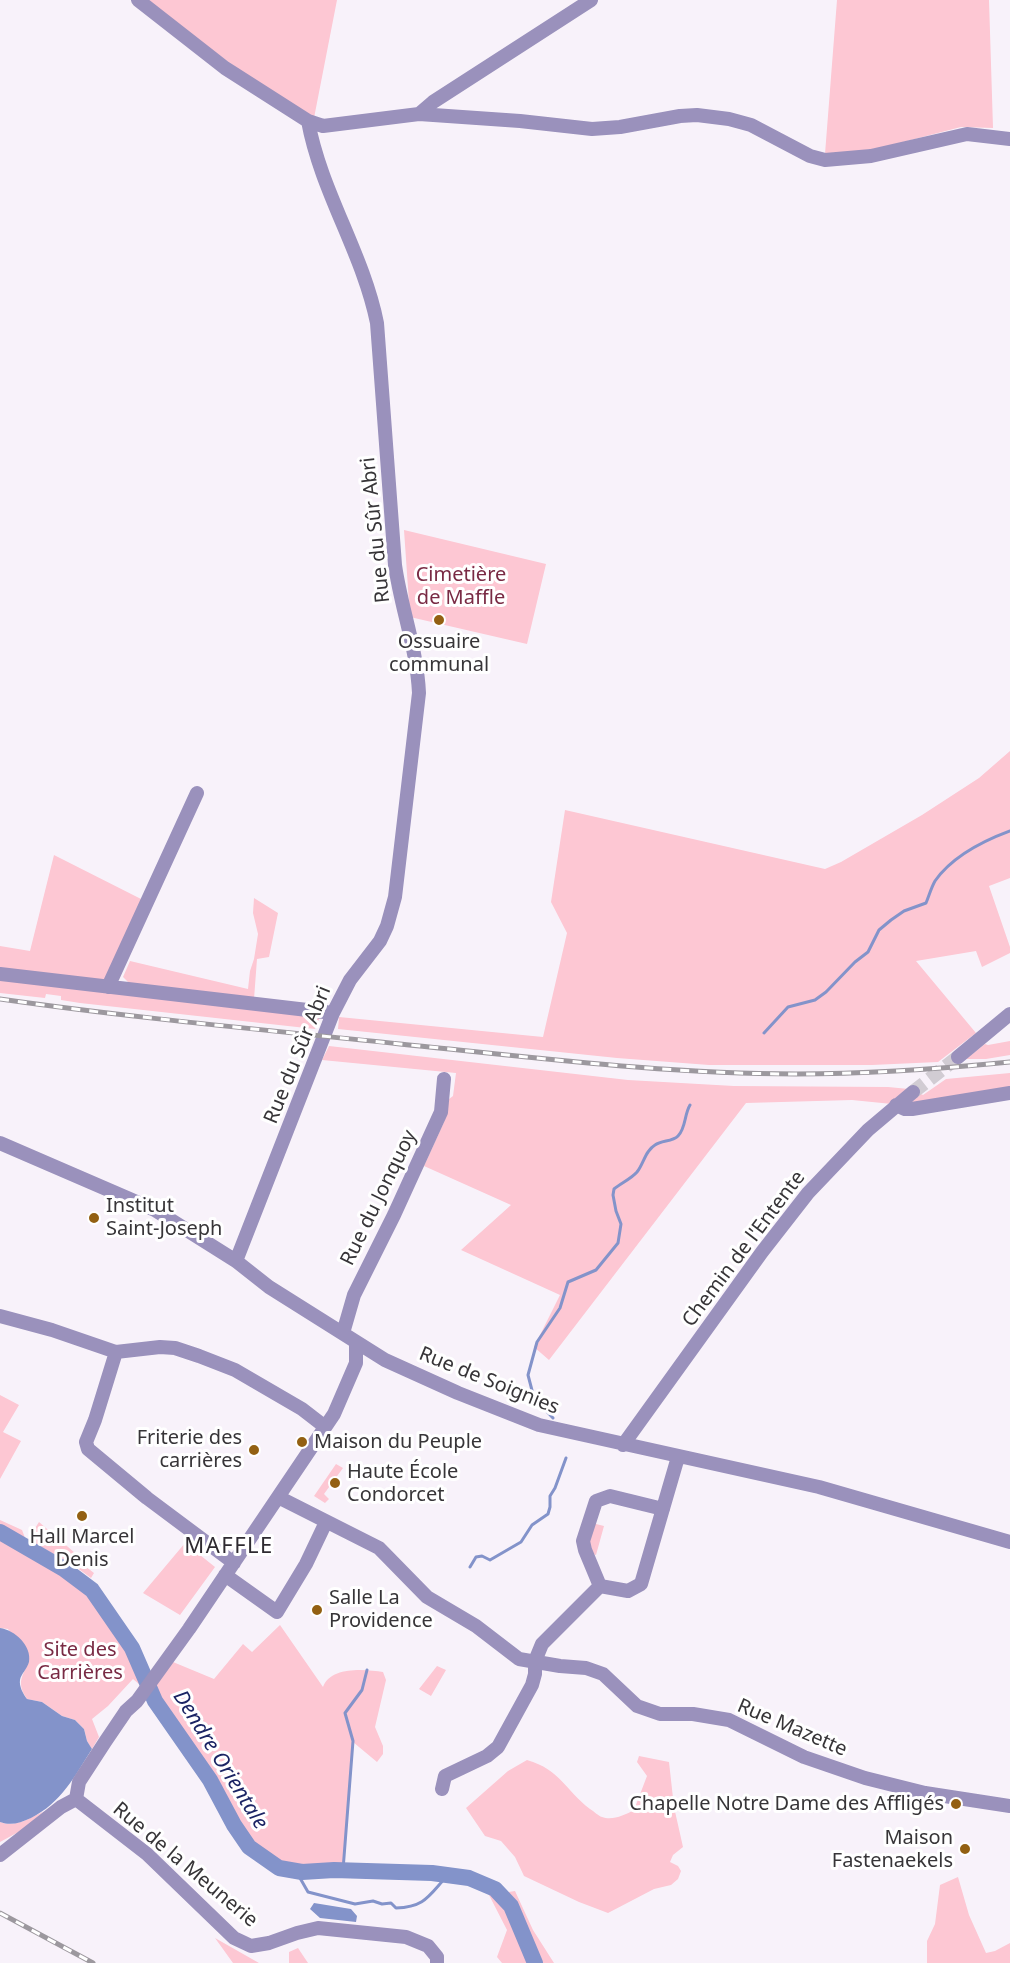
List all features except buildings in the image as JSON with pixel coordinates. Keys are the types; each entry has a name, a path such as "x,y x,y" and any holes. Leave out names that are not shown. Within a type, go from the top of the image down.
{"street":[{"path":"138,0 225,68 308,121 323,126 419,114 592,129 620,128 680,116 714,117 751,125 810,156 825,160 871,156 948,136 967,134 1010,139"},
{"path":"419,114 433,102 591,0"},
{"name":"Rue du Sûr Abri","path":"236,1261 333,1013 350,980 380,941 387,926 395,897 419,693 416,659 400,597 395,565 374,306 355,251 316,158 308,121"},
{"path":"108,987 196,793"},
{"path":"0,974 333,1013"},
{"path":"958,1057 1010,1014"},
{"name":"Rue du Jonquoy","path":"343,1333 354,1295 399,1205 441,1112 444,1079"},
{"name":"Chemin de l'Entente","path":"622,1445 762,1252 808,1193 867,1130 913,1092"},
{"path":"896,1105 912,1109 1010,1093"},
{"name":"Rue de Soignies","path":"0,1143 155,1210 236,1261 269,1287 370,1351 458,1393 539,1425 819,1487 1010,1542"},
{"path":"0,1316 52,1330 116,1352 160,1347 175,1348 199,1356 235,1370 302,1409 324,1426"},
{"path":"0,1855 61,1807 76,1799 79,1782 126,1711 137,1701 193,1623 341,1401 356,1363 356,1342"},
{"path":"356,1363 370,1351"},
{"path":"116,1352 86,1442 88,1449 147,1498 234,1563"},
{"path":"600,1586 628,1591 641,1584 678,1457"},
{"path":"600,1586 583,1541 596,1501 610,1496 663,1509"},
{"name":"Rue Mazette","path":"278,1497 379,1548 427,1597 476,1626 519,1659 586,1668 603,1674 637,1706 660,1713 693,1714 729,1720 804,1757 842,1771 925,1793 1010,1806"},
{"path":"225,1575 277,1612 306,1564 326,1522"},
{"path":"442,1789 445,1776 487,1756 498,1747 532,1685 536,1674 536,1661 542,1644 600,1586"},
{"name":"Rue de la Meunerie","path":"76,1799 147,1854 234,1938 251,1946 318,1928 406,1937 428,1946 437,1957 437,1963"}],"green space":[{"path":"148,0 337,0 314,118 259,84"},
{"path":"837,0 989,0 993,128 961,127 880,148 825,154"},
{"name":"Cimetière de Maffle","path":"404,530 546,564 527,644 410,617"},
{"path":"1010,751 1010,878 989,886 1010,953 982,967 976,951 916,961 976,1033 938,1062 872,1065 709,1065 617,1058 338,1029 339,1017 543,1037 567,933 551,902 565,810 825,869 922,815 979,778"},
{"path":"54,855 145,901 107,980 0,969 0,946 30,951"},
{"path":"254,898 278,913 269,957 257,959 254,999 131,985 123,977 130,961 248,989 258,934 253,913"},
{"path":"0,978 320,1017 315,1029 80,1003 61,1000 61,996 46,994 45,998 0,993"},
{"path":"1010,1041 1010,1055 986,1059 966,1059 985,1044"},
{"path":"329,1046 628,1080 734,1086 909,1089 892,1104 852,1100 746,1103 549,1360 534,1347 560,1295 461,1250 511,1205 424,1166 444,1122 449,1099 453,1096 456,1073 322,1060"},
{"path":"1010,1073 1010,1090 912,1105 910,1101 919,1093 923,1095 946,1079"},
{"path":"0,1395 19,1405 3,1432 21,1441 0,1479"},
{"path":"336,1464 343,1468 324,1494 329,1499 325,1503 314,1496"},
{"name":"Site des Carrières","path":"0,1520 22,1530 29,1548 64,1569 92,1590 132,1648 144,1677 140,1685 133,1679 108,1706 92,1719 99,1737 92,1749 84,1729 75,1720 62,1716 42,1702 27,1699 22,1689 22,1676 29,1661 8,1629 0,1628"},
{"path":"39,1522 82,1559 81,1563 94,1573 91,1578 28,1539"},
{"path":"592,1523 604,1526 596,1555 589,1553 586,1542"},
{"path":"185,1543 215,1567 180,1615 143,1593"},
{"path":"280,1625 323,1687 333,1675 349,1670 383,1672 386,1680 375,1727 383,1746 383,1754 377,1762 353,1742 343,1870 302,1872 279,1868 249,1847 153,1690 173,1662 214,1679 243,1644 252,1652"},
{"path":"437,1666 446,1670 431,1696 419,1689"},
{"path":"639,1756 669,1762 674,1807 683,1847 673,1855 670,1862 678,1866 681,1871 678,1879 671,1885 654,1889 608,1913 524,1876 515,1857 501,1841 485,1836 466,1808 508,1771 527,1760 548,1769 599,1816 618,1817 634,1810 647,1776 637,1762"},
{"path":"44,1811 24,1829 0,1842 0,1822 17,1823"},
{"path":"958,1877 969,1915 986,1953 1010,1943 1010,1963 927,1963 927,1941 935,1924 940,1885"},
{"path":"515,1891 533,1930 554,1963 502,1963 497,1957 507,1930 489,1895"},
{"path":"215,1938 259,1963 233,1963"},
{"path":"298,1948 308,1963 289,1963 289,1952"}],"water":[{"path":"0,1628 17,1635 28,1650 29,1662 20,1682 27,1699 42,1702 62,1716 75,1720 84,1729 92,1749 80,1769 51,1805 31,1818 12,1824 0,1822"},
{"path":"314,1903 351,1909 357,1916 356,1922 320,1918 310,1909"}],"waterway":[{"path":"764,1033 788,1007 815,1000 826,992 868,952 879,930 891,920 904,911 926,903 935,881 950,864 979,845 1010,831"},
{"path":"553,1418 534,1398 528,1375 537,1342 560,1308 568,1282 596,1270 618,1243 621,1224 616,1211 614,1189 637,1172 647,1154 658,1143 678,1136 690,1105"},
{"path":"470,1567 476,1557 482,1556 490,1560 521,1542 532,1525 548,1514 550,1496 566,1458"},
{"name":"Dendre Orientale","path":"0,1532 64,1569 92,1590 132,1648 155,1701 210,1780 234,1825 249,1847 279,1868 302,1872 334,1870 432,1873 469,1878 495,1889 511,1906 535,1963"},
{"path":"343,1870 353,1741 345,1713 362,1690 367,1670"},
{"path":"296,1871 308,1892 355,1904 373,1901 382,1904 391,1903 396,1908 414,1905 426,1899 448,1875"}],"tunnel":[{"path":"913,1092 958,1057"}],"railway":[{"path":"0,999 250,1029 648,1068 796,1074 930,1069 1010,1062"},
{"path":"0,1913 93,1963"}],"place":[{"name":"Ossuaire communal","path":"439,620"},
{"name":"Institut Saint-Joseph","path":"94,1218"},
{"name":"Maison du Peuple","path":"302,1442"},
{"name":"Friterie des carrières","path":"254,1450"},
{"name":"Haute École Condorcet","path":"335,1483"},
{"name":"Hall Marcel Denis","path":"82,1516"},
{"name":"Salle La Providence","path":"317,1610"},
{"name":"Chapelle Notre Dame des Affligés","path":"956,1804"},
{"name":"Maison Fastenaekels","path":"965,1849"}],"district":[{"name":"MAFFLE","path":"229,1547"}]}
